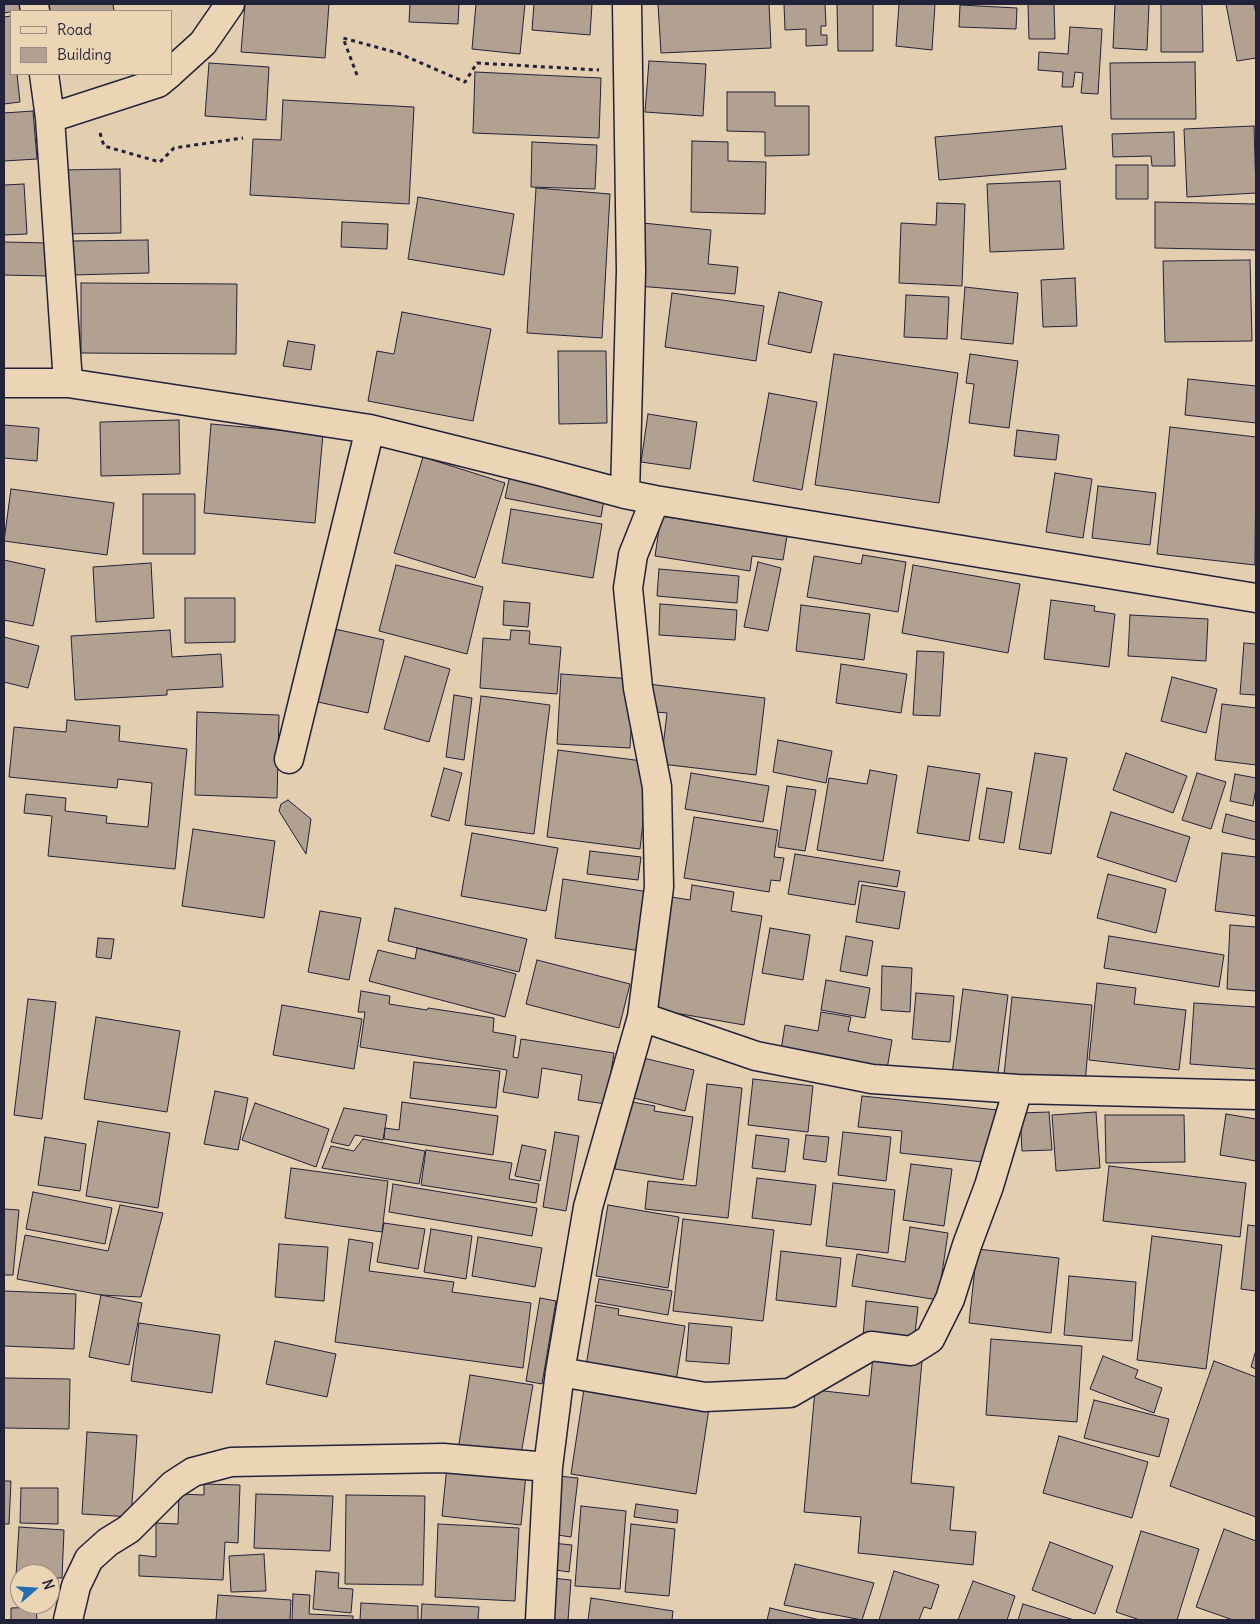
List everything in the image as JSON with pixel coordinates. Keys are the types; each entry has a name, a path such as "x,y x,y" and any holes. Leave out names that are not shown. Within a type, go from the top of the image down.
{"street":[{"path":"172,71 203,44 230,4"},
{"path":"625,494 631,271 627,4"},
{"path":"44,75 50,118 68,382"},
{"path":"50,118 158,83 168,75"},
{"path":"4,384 68,382 370,429 654,500 1256,598"},
{"path":"289,759 370,429"},
{"path":"540,1620 548,1466 560,1372 588,1207 642,1017 659,887 657,787 638,688 628,588 633,555 654,500"},
{"path":"642,1017 756,1056 872,1079 1018,1089 1256,1095"},
{"path":"560,1372 704,1397 790,1393 871,1346 911,1351 930,1339 950,1299 967,1245 989,1186 1018,1089"},
{"path":"68,1620 76,1586 89,1559 108,1542 129,1529 173,1485 192,1472 231,1462 443,1458 548,1466"}],"path":[{"path":"357,75 343,38 398,53 465,82 477,63 628,71"},
{"path":"91,105 104,146 160,162 174,148 244,138"}],"building":[{"path":"4,4 20,4 21,10 10,10 10,12 4,13"},
{"path":"49,4 113,4 114,10 50,10"},
{"path":"245,4 329,4 325,58 241,52"},
{"path":"410,4 459,4 458,24 409,22"},
{"path":"476,4 525,4 520,54 472,49"},
{"path":"534,4 592,4 590,35 532,30"},
{"path":"658,4 769,4 771,48 661,53"},
{"path":"784,4 825,4 826,26 821,26 821,35 827,35 827,45 806,46 806,29 785,30"},
{"path":"837,4 873,4 873,51 838,51"},
{"path":"899,4 935,4 932,50 896,46"},
{"path":"1028,4 1054,4 1055,39 1029,39"},
{"path":"1115,4 1149,4 1147,50 1113,48"},
{"path":"1161,4 1202,4 1203,52 1161,52"},
{"path":"1226,4 1254,4 1256,14 1256,58 1237,61"},
{"path":"960,5 1017,8 1016,29 959,27"},
{"path":"10,16 10,75 17,75 20,102 4,104 4,17"},
{"path":"1070,27 1102,29 1098,94 1081,93 1083,73 1075,72 1073,87 1062,87 1063,72 1038,70 1039,52 1068,54"},
{"path":"649,61 706,64 703,116 645,112"},
{"path":"1195,62 1196,119 1111,119 1110,63"},
{"path":"209,63 269,67 266,120 205,116"},
{"path":"475,72 601,78 599,138 473,133"},
{"path":"727,92 775,92 775,106 809,106 809,155 765,156 765,132 727,131"},
{"path":"283,100 414,107 409,204 250,195 253,139 281,140"},
{"path":"33,111 37,159 4,161 4,113"},
{"path":"1062,126 1066,169 939,180 935,137"},
{"path":"1254,126 1256,193 1187,197 1184,129"},
{"path":"1174,132 1175,166 1152,166 1151,156 1113,157 1112,134"},
{"path":"692,141 728,142 728,161 766,162 765,214 691,212"},
{"path":"532,142 597,145 595,189 531,187"},
{"path":"1116,165 1148,165 1148,199 1116,199"},
{"path":"120,169 121,233 61,234 60,170"},
{"path":"1060,181 1064,249 990,252 987,184"},
{"path":"24,184 27,234 4,235 4,185"},
{"path":"536,188 610,194 602,338 527,333"},
{"path":"418,197 514,214 504,275 408,259"},
{"path":"1155,202 1256,204 1256,250 1155,248"},
{"path":"937,203 965,204 962,286 899,283 901,223 936,225"},
{"path":"342,222 388,224 387,249 341,247"},
{"path":"643,223 711,230 708,264 738,267 735,294 638,286"},
{"path":"148,240 149,273 72,275 71,241"},
{"path":"4,242 49,243 48,276 4,275"},
{"path":"1250,260 1252,341 1165,342 1163,261"},
{"path":"1075,278 1077,326 1043,327 1041,280"},
{"path":"81,283 237,284 236,354 81,353"},
{"path":"965,287 1018,293 1013,344 961,339"},
{"path":"779,292 822,302 811,353 768,344"},
{"path":"672,293 764,306 756,361 665,347"},
{"path":"906,295 949,297 947,339 904,337"},
{"path":"402,312 491,329 473,421 368,401 377,351 394,354"},
{"path":"288,341 315,345 311,370 283,366"},
{"path":"558,351 606,351 607,423 559,424"},
{"path":"834,354 958,373 939,503 815,485"},
{"path":"970,354 1018,361 1009,428 969,423 974,384 966,383"},
{"path":"1188,379 1256,386 1256,423 1185,415"},
{"path":"769,393 817,402 802,490 753,481"},
{"path":"648,414 697,422 690,469 641,462"},
{"path":"179,420 180,474 101,476 100,422"},
{"path":"211,424 323,434 315,523 204,513"},
{"path":"4,425 39,428 37,461 4,458"},
{"path":"1170,427 1256,437 1255,565 1157,554"},
{"path":"1017,430 1059,435 1056,460 1014,456"},
{"path":"423,457 505,483 475,578 394,553"},
{"path":"1055,473 1092,479 1083,538 1046,532"},
{"path":"510,475 605,494 601,517 505,498"},
{"path":"1098,486 1156,493 1150,545 1092,538"},
{"path":"11,489 114,503 107,555 4,541"},
{"path":"143,494 195,494 195,554 143,554"},
{"path":"511,509 602,524 593,578 502,563"},
{"path":"661,516 787,536 783,560 752,556 750,571 655,556"},
{"path":"863,555 906,562 898,612 807,597 814,556 861,564"},
{"path":"4,560 45,569 33,626 4,620"},
{"path":"758,562 781,568 768,631 744,627"},
{"path":"151,563 154,618 96,622 93,567"},
{"path":"396,565 483,587 467,654 379,631"},
{"path":"913,565 1020,584 1008,653 902,633"},
{"path":"659,569 739,576 737,603 657,596"},
{"path":"185,598 235,598 235,642 185,643"},
{"path":"1051,600 1095,606 1094,611 1115,614 1109,667 1044,659"},
{"path":"504,601 530,603 528,627 503,625"},
{"path":"660,604 737,610 735,640 659,635"},
{"path":"801,605 870,614 864,660 796,651"},
{"path":"1130,615 1208,619 1206,661 1128,656"},
{"path":"326,627 384,640 368,713 309,700"},
{"path":"170,630 172,657 221,654 223,687 167,690 167,695 75,700 71,636"},
{"path":"511,630 530,631 529,644 561,647 557,694 480,688 483,638 510,640"},
{"path":"4,637 39,646 28,688 4,682"},
{"path":"1244,643 1256,644 1256,695 1240,694"},
{"path":"917,651 944,652 940,716 913,715"},
{"path":"405,656 450,669 429,742 384,729"},
{"path":"841,664 907,674 901,713 836,703"},
{"path":"561,674 634,679 630,748 557,744"},
{"path":"1172,677 1217,689 1206,733 1161,721"},
{"path":"648,684 765,698 756,775 661,764 667,713 645,711"},
{"path":"454,695 472,698 464,760 446,757"},
{"path":"481,696 550,705 534,834 465,825"},
{"path":"1222,704 1256,708 1256,765 1215,760"},
{"path":"197,712 279,715 277,798 195,795"},
{"path":"67,720 120,726 119,741 187,749 175,869 48,856 52,816 24,813 26,794 66,798 65,811 107,816 106,823 148,827 152,783 118,779 117,788 9,777 14,727 66,732"},
{"path":"778,740 832,751 826,783 773,772"},
{"path":"558,750 650,762 640,849 547,837"},
{"path":"1035,753 1067,758 1051,854 1019,849"},
{"path":"1126,753 1187,776 1173,813 1113,790"},
{"path":"928,766 980,774 969,841 917,833"},
{"path":"444,768 462,773 449,821 431,816"},
{"path":"870,770 897,775 883,861 817,850 829,778 867,784"},
{"path":"691,773 769,786 763,822 685,809"},
{"path":"1197,773 1226,782 1211,829 1182,820"},
{"path":"1235,774 1256,778 1253,806 1230,801"},
{"path":"787,786 816,790 805,851 778,847"},
{"path":"987,788 1012,792 1004,843 979,839"},
{"path":"288,800 311,819 306,854 279,811 281,804"},
{"path":"1111,812 1190,837 1176,882 1097,857"},
{"path":"1226,814 1256,822 1256,840 1222,832"},
{"path":"694,817 778,830 774,857 784,858 780,881 771,880 769,892 684,878"},
{"path":"193,829 275,841 264,918 182,906"},
{"path":"472,833 558,848 546,911 461,896"},
{"path":"590,851 641,857 638,880 587,874"},
{"path":"1222,853 1256,857 1256,916 1215,911"},
{"path":"795,854 900,871 897,887 859,881 855,905 788,894"},
{"path":"1108,874 1166,889 1156,933 1097,918"},
{"path":"563,879 649,892 641,951 555,938"},
{"path":"692,885 734,892 731,911 762,916 744,1025 647,1008 665,896 690,900"},
{"path":"862,885 905,892 899,929 856,922"},
{"path":"395,908 527,939 519,972 388,941"},
{"path":"320,911 361,918 349,980 308,972"},
{"path":"1230,925 1256,927 1256,991 1227,989"},
{"path":"770,928 810,935 803,980 762,973"},
{"path":"846,936 873,941 867,976 840,971"},
{"path":"1109,936 1224,955 1219,987 1104,968"},
{"path":"98,938 114,939 111,959 96,957"},
{"path":"417,948 516,974 505,1017 369,981 378,950 415,959"},
{"path":"537,960 630,984 619,1028 526,1004"},
{"path":"882,966 912,968 910,1012 881,1010"},
{"path":"826,980 870,988 865,1018 821,1010"},
{"path":"1097,983 1136,988 1134,1004 1186,1010 1179,1070 1089,1060"},
{"path":"963,989 1008,995 997,1080 952,1074"},
{"path":"361,991 390,996 389,1004 494,1018 493,1032 516,1036 513,1057 518,1058 521,1039 614,1053 606,1104 578,1100 582,1075 542,1068 538,1098 503,1092 507,1070 360,1047 365,1012 358,1012"},
{"path":"916,993 954,996 950,1042 912,1039"},
{"path":"1012,997 1092,1005 1085,1083 1004,1075"},
{"path":"28,999 56,1002 42,1119 14,1115"},
{"path":"1194,1003 1256,1007 1256,1069 1190,1064"},
{"path":"282,1005 362,1019 354,1069 273,1055"},
{"path":"821,1012 851,1017 848,1031 892,1040 886,1075 780,1056 785,1025 818,1031"},
{"path":"96,1017 180,1031 167,1112 84,1099"},
{"path":"643,1058 694,1070 685,1111 634,1098"},
{"path":"414,1062 500,1071 496,1108 410,1098"},
{"path":"753,1079 813,1086 808,1132 748,1125"},
{"path":"707,1084 742,1088 728,1218 645,1209 648,1181 696,1186"},
{"path":"215,1091 248,1098 238,1150 204,1144"},
{"path":"862,1096 998,1110 993,1163 900,1153 902,1131 858,1127"},
{"path":"626,1101 655,1106 654,1111 693,1117 683,1180 615,1169"},
{"path":"402,1102 498,1116 493,1155 384,1139 385,1128 399,1130"},
{"path":"255,1103 329,1129 316,1167 242,1140"},
{"path":"344,1108 387,1115 383,1140 355,1135 349,1146 331,1142"},
{"path":"1049,1112 1052,1150 1022,1151 1020,1113"},
{"path":"1096,1112 1100,1168 1056,1171 1052,1115"},
{"path":"1226,1114 1256,1119 1256,1161 1220,1155"},
{"path":"1105,1115 1184,1115 1185,1162 1106,1163"},
{"path":"98,1121 170,1133 158,1208 86,1196"},
{"path":"555,1132 579,1136 566,1211 543,1207"},
{"path":"843,1132 891,1137 886,1181 838,1175"},
{"path":"756,1135 789,1139 785,1172 752,1168"},
{"path":"806,1135 829,1137 826,1162 803,1159"},
{"path":"45,1137 86,1144 80,1191 38,1185"},
{"path":"363,1139 425,1151 419,1184 322,1168 331,1146 354,1151"},
{"path":"522,1145 546,1150 540,1181 515,1176"},
{"path":"426,1150 512,1163 509,1179 539,1184 536,1203 421,1185"},
{"path":"911,1164 952,1169 944,1226 903,1220"},
{"path":"1109,1166 1246,1183 1240,1237 1103,1221"},
{"path":"291,1168 388,1181 382,1232 285,1218"},
{"path":"757,1178 816,1185 811,1225 752,1218"},
{"path":"833,1183 895,1190 888,1253 826,1246"},
{"path":"393,1184 537,1208 532,1236 389,1212"},
{"path":"33,1192 112,1208 105,1244 26,1229"},
{"path":"120,1205 163,1213 141,1297 101,1295 17,1279 25,1235 108,1251"},
{"path":"608,1205 679,1217 668,1288 596,1276"},
{"path":"4,1209 19,1210 13,1275 4,1275"},
{"path":"683,1219 774,1230 763,1321 673,1311"},
{"path":"384,1223 425,1229 418,1269 377,1262"},
{"path":"1248,1225 1256,1226 1256,1291 1241,1289"},
{"path":"910,1227 948,1233 938,1300 852,1286 857,1254 905,1262"},
{"path":"431,1229 472,1236 466,1279 424,1272"},
{"path":"1152,1236 1222,1245 1206,1369 1137,1360"},
{"path":"478,1237 542,1248 535,1287 472,1276"},
{"path":"349,1239 373,1243 369,1271 454,1282 452,1292 531,1303 523,1368 335,1342"},
{"path":"279,1244 328,1247 324,1301 275,1297"},
{"path":"977,1249 1059,1258 1051,1333 969,1323"},
{"path":"781,1251 841,1258 836,1307 776,1300"},
{"path":"1069,1276 1136,1282 1132,1341 1064,1335"},
{"path":"599,1279 672,1291 668,1315 595,1302"},
{"path":"4,1291 76,1294 74,1349 4,1346"},
{"path":"101,1295 142,1303 129,1365 89,1357"},
{"path":"540,1298 556,1301 542,1384 526,1381"},
{"path":"866,1301 918,1307 914,1342 863,1336"},
{"path":"596,1305 619,1309 618,1315 685,1326 675,1387 585,1372"},
{"path":"139,1323 220,1335 212,1393 131,1381"},
{"path":"689,1323 732,1327 729,1364 686,1361"},
{"path":"991,1339 1082,1346 1077,1422 986,1415"},
{"path":"275,1341 336,1354 327,1397 266,1384"},
{"path":"1256,1350 1256,1369 1251,1367"},
{"path":"873,1356 922,1361 911,1483 954,1487 950,1530 976,1532 973,1565 858,1553 861,1517 804,1512 815,1390 869,1396"},
{"path":"1103,1356 1138,1370 1135,1378 1162,1388 1154,1413 1090,1389"},
{"path":"1214,1361 1256,1377 1256,1517 1170,1486"},
{"path":"470,1375 533,1385 520,1460 458,1450"},
{"path":"4,1378 70,1379 69,1429 4,1428"},
{"path":"585,1382 710,1402 696,1494 571,1474"},
{"path":"1094,1400 1169,1419 1159,1457 1084,1438"},
{"path":"87,1432 137,1435 131,1517 82,1514"},
{"path":"1059,1436 1148,1462 1132,1518 1043,1493"},
{"path":"447,1466 526,1474 521,1525 442,1516"},
{"path":"558,1476 578,1478 571,1537 551,1534"},
{"path":"4,1481 11,1481 9,1524 4,1524"},
{"path":"204,1484 240,1485 238,1543 225,1542 223,1580 139,1576 139,1555 156,1557 156,1523 178,1524 179,1494 204,1495"},
{"path":"21,1488 58,1488 58,1524 20,1523"},
{"path":"256,1494 333,1496 330,1551 254,1548"},
{"path":"346,1495 425,1496 423,1585 345,1584"},
{"path":"636,1504 678,1510 677,1523 634,1517"},
{"path":"581,1506 626,1511 620,1589 575,1586"},
{"path":"438,1524 519,1528 515,1601 435,1597"},
{"path":"631,1524 675,1529 669,1596 625,1592"},
{"path":"19,1527 64,1530 62,1578 60,1578 60,1564 17,1564"},
{"path":"1224,1529 1256,1541 1256,1620 1233,1620 1196,1607"},
{"path":"1141,1531 1199,1549 1177,1620 1140,1620 1116,1612"},
{"path":"1050,1542 1113,1566 1095,1614 1032,1590"},
{"path":"552,1543 572,1545 569,1572 549,1569"},
{"path":"264,1554 266,1591 231,1592 229,1556"},
{"path":"795,1564 874,1583 862,1620 784,1605"},
{"path":"316,1571 339,1573 338,1588 353,1589 351,1613 313,1609"},
{"path":"894,1571 939,1585 931,1609 924,1607 919,1620 879,1620"},
{"path":"551,1578 571,1580 568,1620 547,1620"},
{"path":"973,1581 1015,1596 1007,1620 958,1620"},
{"path":"293,1594 310,1595 309,1614 353,1616 353,1620 292,1620"},
{"path":"218,1595 291,1600 290,1620 216,1620"},
{"path":"591,1598 673,1611 672,1620 588,1620"},
{"path":"361,1603 418,1606 418,1620 360,1620"},
{"path":"422,1604 479,1607 478,1620 421,1620"},
{"path":"1023,1604 1074,1620 1018,1620"},
{"path":"770,1608 820,1620 767,1620"},
{"path":"11,1614 37,1614 37,1620 11,1620"}]}
